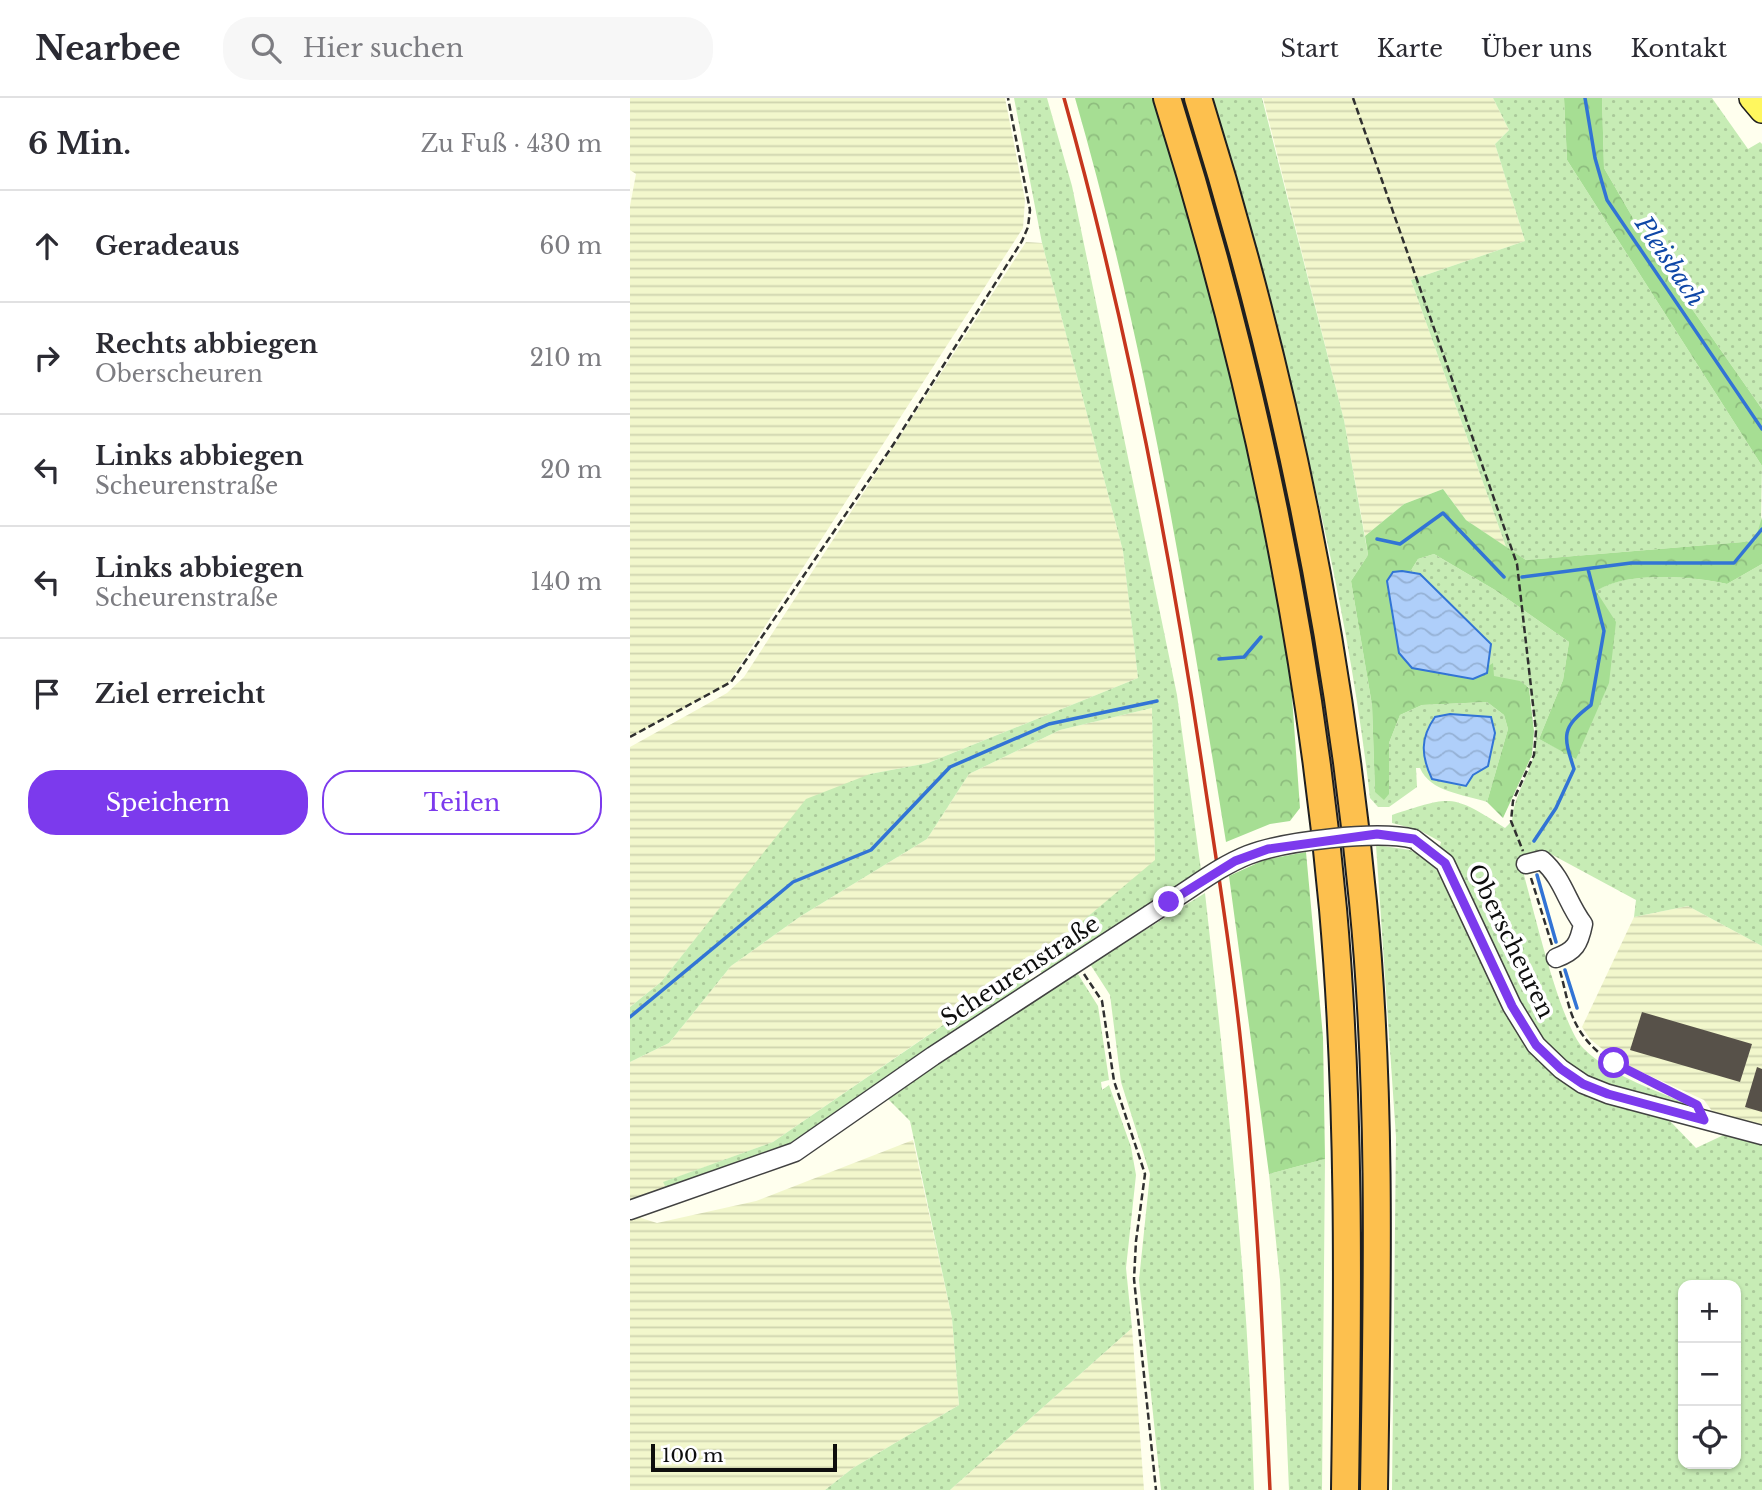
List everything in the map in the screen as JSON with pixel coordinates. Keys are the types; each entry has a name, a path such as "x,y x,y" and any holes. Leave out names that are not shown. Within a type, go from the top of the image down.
{"highway":[{"path":"1167,98 1216,264 1253,411 1283,559 1315,759 1333,910 1343,1056 1348,1318 1345,1490"},
{"path":"1198,98 1254,286 1283,405 1307,516 1345,742 1363,905 1373,1054 1377,1177 1374,1490"}],"main road":[{"path":"1751,98 1762,111"}],"street":[{"name":"Scheurenstraße","path":"630,1210 795,1152 933,1056 1235,861 1268,849 1377,834 1414,839 1445,863"},
{"path":"1527,863 1542,860 1555,871 1573,911 1583,924 1580,941 1572,952 1556,958"},
{"name":"Oberscheuren","path":"1445,863 1512,1006 1536,1045 1561,1069 1583,1084 1608,1094 1762,1135"}],"path":[{"path":"630,737 731,682 893,446 1022,242 1028,227 1030,210 1008,98"},
{"path":"1353,98 1517,564 1535,731 1534,755 1513,801 1511,821 1527,863 1575,1022 1586,1041 1614,1063 1686,1100"},
{"path":"1077,963 1102,1001 1114,1082 1144,1174 1136,1241 1135,1279 1156,1490"}],"green space":[{"path":"630,98 1005,98 1025,200 1023,228 727,685 630,737 630,206 636,174 630,170"},
{"path":"1014,98 1047,98 1072,186 1177,695 1201,870 1044,976 1034,962 1155,860 1152,708 1060,730 969,774 927,839 801,916 731,966 669,1043 630,1062 630,1007 661,982 806,799 870,774 928,763 1138,678 1123,551 1042,243"},
{"path":"1075,98 1158,98 1186,179 1248,442 1289,655 1300,808 1290,821 1270,824 1226,842 1162,467 1122,282"},
{"path":"1209,98 1262,98 1344,420 1368,555 1351,581 1372,705 1375,792 1389,794 1389,743 1400,715 1422,705 1487,702 1504,715 1508,729 1487,802 1439,787 1425,776 1420,768 1416,768 1417,787 1389,807 1378,807 1370,798 1343,620 1305,445"},
{"path":"1263,98 1493,98 1509,130 1495,144 1525,241 1411,280 1506,547 1466,520 1443,489 1404,504 1365,536 1344,420"},
{"path":"1493,98 1564,98 1567,160 1762,466 1761,526 1755,541 1526,560 1506,547 1411,280 1525,241 1495,144 1509,130"},
{"path":"1564,98 1602,98 1604,168 1655,256 1762,409 1762,466 1567,160"},
{"path":"1602,98 1712,98 1748,149 1760,142 1762,144 1762,409 1655,256 1604,168"},
{"path":"1026,242 1042,243 1123,551 1138,678 928,763 870,774 772,843 661,982 630,1007 630,747 727,693 744,677"},
{"path":"1443,489 1466,520 1526,560 1755,541 1762,517 1762,564 1727,584 1660,577 1624,580 1596,591 1616,622 1609,683 1576,759 1539,739 1563,680 1569,642 1495,590 1434,554 1418,559 1410,572 1422,667 1458,676 1484,669 1493,663 1494,676 1520,681 1529,688 1534,731 1532,755 1503,818 1487,802 1508,729 1504,715 1487,702 1422,705 1400,715 1389,743 1389,794 1384,800 1375,792 1372,705 1351,581 1368,555 1365,536 1404,504"},
{"path":"1434,554 1495,590 1569,642 1563,680 1539,739 1576,758 1595,591 1624,580 1641,578 1678,577 1727,584 1762,564 1762,946 1688,906 1634,917 1636,900 1547,852 1519,857 1556,988 1565,1014 1584,1049 1607,1067 1689,1106 1688,1110 1599,1081 1561,1057 1544,1041 1517,1000 1466,886 1455,865 1440,846 1441,842 1419,830 1392,823 1392,815 1427,804 1450,801 1461,803 1505,828 1512,821 1535,745 1529,687 1479,673 1444,676 1422,667 1410,572 1418,559"},
{"path":"1152,708 1155,861 1034,962 773,1142 664,1182 666,1188 630,1199 630,1062 669,1043 731,966 801,916 927,839 969,774 1060,730"},
{"path":"1376,845 1410,850 1425,858 1444,878 1508,1014 1536,1056 1596,1097 1669,1120 1696,1148 1728,1133 1762,1145 1762,1490 1392,1490 1396,1137"},
{"path":"1306,852 1323,1037 1325,1159 1269,1174 1229,876 1264,860"},
{"path":"1205,893 1242,1265 1254,1490 1161,1490 1139,1280 1150,1174 1121,1082 1110,995 1090,964"},
{"path":"1688,906 1762,946 1762,1145 1728,1133 1704,1100 1617,1061 1590,1039 1582,1027 1634,917"},
{"path":"1023,970 1032,984 791,1144 666,1188 663,1182 773,1142"},
{"path":"1076,971 1098,1006 1109,1080 1101,1082 1102,1090 1109,1085 1131,1147 1136,1175 1126,1268 1132,1328 950,1490 825,1490 853,1468 959,1405 952,1318 910,1121 887,1098"},
{"path":"913,1140 952,1318 959,1405 853,1468 825,1490 630,1490 630,1219 638,1217 657,1223 756,1201"},
{"path":"1325,1159 1322,1490 1289,1490 1280,1280 1269,1174"},
{"path":"1132,1328 1144,1490 950,1490"}],"water":[{"path":"1393,572 1420,574 1491,644 1487,673 1473,679 1412,668 1399,653 1387,581"},
{"path":"1450,714 1491,717 1495,733 1488,766 1473,775 1466,786 1432,779 1424,755 1427,732 1435,717"}],"building":[{"path":"1642,1012 1752,1044 1740,1082 1630,1050"},
{"path":"1757,1067 1762,1069 1762,1112 1745,1107"}],"waterway":[{"name":"Pleisbach","path":"1585,98 1595,158 1607,200 1762,429"},
{"path":"1377,539 1400,544 1443,513 1504,577"},
{"path":"1522,577 1631,563 1734,563 1762,529"},
{"path":"1534,841 1556,808 1574,769 1567,733 1574,720 1591,705 1604,631 1588,569"},
{"path":"1219,659 1244,657 1261,637"},
{"path":"630,1017 793,882 871,850 950,767 1049,724 1157,701"},
{"path":"1537,875 1556,942"},
{"path":"1565,970 1577,1008"}],"railway":[{"path":"1064,98 1108,268 1145,439 1192,698 1220,882 1247,1100 1259,1267 1270,1490"}],"route":[{"path":"1169,902 1235,861 1268,849 1377,834 1414,839 1445,863 1454,877 1512,1006 1536,1045 1561,1069 1583,1084 1608,1094 1704,1120 1697,1105 1644,1081 1614,1063"}]}
